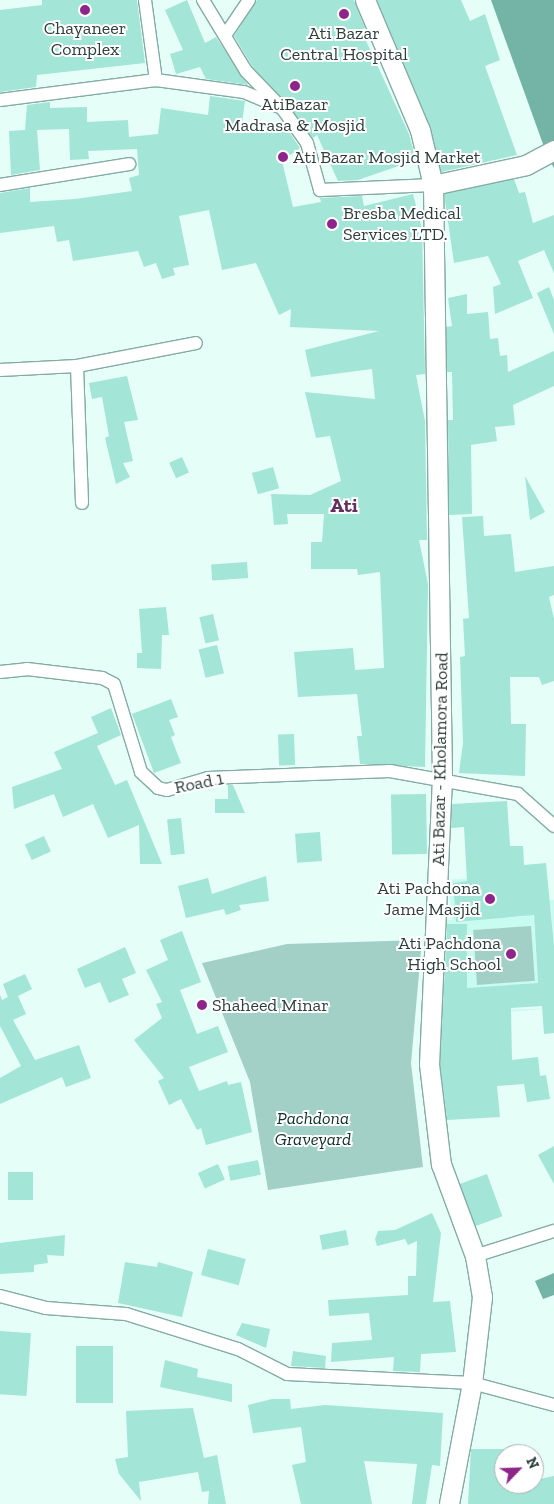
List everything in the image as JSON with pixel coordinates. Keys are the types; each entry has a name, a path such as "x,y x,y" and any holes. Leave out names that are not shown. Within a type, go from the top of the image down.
{"main road":[{"name":"Ati Bazar - Kholamora Road","path":"365,0 420,130 433,185 442,778 429,1064 441,1164 475,1256 482,1297 472,1384 449,1504"},
{"path":"433,185 526,165 554,150"}],"street":[{"path":"145,0 156,80"},
{"path":"203,0 226,34 246,71 282,108 307,143 320,190 433,185"},
{"path":"226,34 249,0"},
{"path":"0,100 156,80 244,92 282,108"},
{"path":"0,185 129,164"},
{"path":"0,370 77,366 196,343"},
{"path":"77,366 82,502"},
{"name":"Road 1","path":"0,672 27,669 102,678 114,684 141,772 158,788 167,790 208,778 390,771 442,778"},
{"path":"442,778 518,794 554,826"},
{"path":"475,1256 554,1231"},
{"path":"0,1296 46,1308 126,1314 238,1349 287,1374 472,1384 554,1405"}],"shaded area":[{"path":"491,0 554,0 554,168 548,158"},
{"path":"525,873 528,900 554,900 554,946 551,908 533,909 538,983 440,990 441,1012 554,1008 439,1018 439,921 452,920 448,880","holes":["514,878 523,882 526,916 456,922 453,883","441,924 467,925 467,983 440,983"]},
{"path":"554,1273 554,1295 543,1299 535,1281"}],"green space":[{"path":"531,926 535,981 477,985 473,930"},
{"name":"Pachdona Graveyard","path":"422,940 411,1063 423,1167 268,1190 250,1082 202,963 287,944"}],"building":[{"path":"42,0 137,0 145,63 37,75 36,87 0,92 0,10 42,5"},
{"path":"187,0 205,43 216,37 248,85 206,79 200,67 176,74 170,54 183,50 165,10"},
{"path":"257,0 354,0 365,28 361,30 409,134 416,160 358,180 338,181 317,135 313,138 252,66 234,36"},
{"path":"377,0 461,0 470,21 485,14 500,60 485,66 517,155 441,172 430,126"},
{"path":"210,96 245,101 241,130 283,123 300,148 282,161 293,207 321,202 320,198 362,196 364,206 413,194 422,229 425,374 416,375 425,421 427,540 419,540 428,584 425,767 360,764 357,736 362,736 357,694 298,697 294,652 353,648 355,670 384,668 380,572 358,575 357,569 311,569 311,542 322,542 324,514 287,514 288,524 274,525 271,494 310,495 341,481 330,436 316,438 305,392 375,399 372,369 311,377 305,350 379,331 290,327 291,309 279,315 256,263 222,270 209,210 179,216 189,265 173,268 175,275 162,279 156,263 144,267 138,251 73,261 69,240 57,242 54,226 0,233 0,193 30,188 30,202 75,199 132,191 129,178 139,175 137,149 88,151 89,159 70,160 69,129 37,130 40,170 11,175 9,131 25,130 27,105 50,102 50,108 87,107 87,122 128,120 129,137 158,134 161,108 208,115"},
{"path":"514,179 519,193 525,192 533,223 554,215 554,273 544,250 518,261 533,298 495,314 493,287 501,284 488,256 454,263 444,194"},
{"path":"549,287 554,300 554,334 537,293"},
{"path":"467,294 467,314 488,312 490,339 498,338 500,356 507,355 508,372 554,351 554,386 513,405 515,425 495,427 497,441 471,445 472,514 449,515 448,420 453,420 452,372 447,372 446,327 452,326 448,298"},
{"path":"127,376 138,420 124,422 133,461 123,463 130,477 116,484 105,438 109,436 102,397 92,399 89,383"},
{"path":"182,457 189,473 176,478 169,463"},
{"path":"273,467 279,488 258,494 252,473"},
{"path":"525,476 545,512 530,520"},
{"path":"483,516 484,536 511,534 515,572 554,566 554,595 549,597 554,619 554,681 542,685 539,677 510,677 511,724 526,724 525,776 459,773 463,743 460,657 465,656 463,619 469,618 462,517"},
{"path":"247,562 248,578 212,580 211,565"},
{"path":"166,607 169,635 162,635 161,669 137,668 137,653 142,653 139,609"},
{"path":"213,614 219,640 205,643 199,617"},
{"path":"217,645 224,673 206,678 199,650"},
{"path":"171,699 178,717 169,720 175,735 171,737 181,763 154,773 132,714"},
{"path":"111,708 121,735 97,746 115,785 127,780 162,864 140,864 139,825 108,838 93,804 63,817 54,794 14,809 12,787 62,769 54,752 98,733 91,717"},
{"path":"294,734 295,765 279,766 278,735"},
{"path":"228,785 233,785 245,813 215,813 215,799 228,799"},
{"path":"426,794 427,854 392,855 391,795"},
{"path":"507,801 510,846 523,846 524,865 546,863 554,946 554,1033 544,1034 542,1006 511,1008 512,1060 538,1057 540,1076 546,1075 550,1099 527,1102 524,1084 497,1086 500,1117 447,1120 440,1064 447,924 467,924 467,988 538,983 534,915 456,922 453,883 467,881 464,827 451,828 452,804"},
{"path":"181,818 185,854 171,855 167,819"},
{"path":"320,832 322,861 297,863 295,834"},
{"path":"44,836 51,852 32,860 25,845"},
{"path":"266,876 269,901 239,905 241,910 226,915 224,909 186,918 178,886 208,878 212,894"},
{"path":"182,931 201,982 180,990 197,1034 218,1026 228,1052 189,1067 199,1091 227,1081 228,1085 241,1082 252,1132 206,1145 201,1128 197,1130 181,1099 169,1105 158,1081 164,1078 134,1040 162,1018 156,1004 162,1002 146,970 168,960 160,940"},
{"path":"125,947 136,973 122,979 129,995 109,1003 100,982 85,988 77,969"},
{"path":"25,974 32,989 18,996 26,1014 13,1020 35,1060 79,1045 91,1078 66,1087 62,1077 0,1104 0,1078 21,1066 0,1026 0,995 2,1000 8,997 3,984"},
{"path":"554,1146 554,1184 538,1155"},
{"path":"258,1160 261,1175 230,1181 228,1166"},
{"path":"218,1164 225,1180 205,1188 198,1173"},
{"path":"8,1172 33,1172 33,1200 8,1200"},
{"path":"487,1174 502,1216 475,1226 460,1184"},
{"path":"432,1213 441,1233 433,1302 450,1301 456,1352 421,1354 420,1372 393,1371 394,1357 331,1362 332,1343 372,1340 369,1313 329,1316 328,1300 408,1295 408,1276 416,1276 417,1241 408,1245 405,1239 377,1246 375,1239 378,1231 395,1230"},
{"path":"346,1230 349,1245 322,1250 319,1235"},
{"path":"65,1235 64,1256 47,1255 48,1263 34,1265 34,1272 0,1274 0,1243"},
{"path":"208,1249 246,1259 239,1285 201,1275"},
{"path":"125,1262 157,1267 158,1262 193,1272 182,1317 118,1303"},
{"path":"242,1323 270,1329 266,1348 236,1335"},
{"path":"0,1331 31,1333 27,1396 0,1394"},
{"path":"76,1346 113,1346 113,1403 76,1403"},
{"path":"293,1351 326,1356 325,1368 291,1366"},
{"path":"165,1360 198,1369 197,1377 232,1384 232,1402 160,1387"},
{"path":"272,1399 290,1399 291,1409 325,1405 443,1413 440,1466 432,1465 426,1504 412,1504 417,1464 364,1461 372,1504 301,1504 292,1465 306,1462 301,1427 253,1433 248,1405"},
{"path":"193,1408 204,1458 217,1455 226,1504 208,1504 209,1491 202,1492 198,1472 139,1482 141,1501 119,1474 115,1459 128,1457 126,1411"},
{"path":"471,1449 494,1449 494,1494 544,1494 544,1478 554,1476 554,1504 468,1504"}],"place":[{"name":"Chayaneer Complex","path":"85,10"},
{"name":"Ati Bazar Central Hospital","path":"344,14"},
{"name":"AtiBazar Madrasa & Mosjid","path":"295,86"},
{"name":"Ati Bazar Mosjid Market","path":"283,157"},
{"name":"Bresba Medical Services LTD.","path":"332,224"},
{"name":"Ati Pachdona Jame Masjid","path":"490,899"},
{"name":"Ati Pachdona High School","path":"511,954"},
{"name":"Shaheed Minar","path":"202,1005"}],"district":[{"name":"Ati","path":"344,505"}]}
